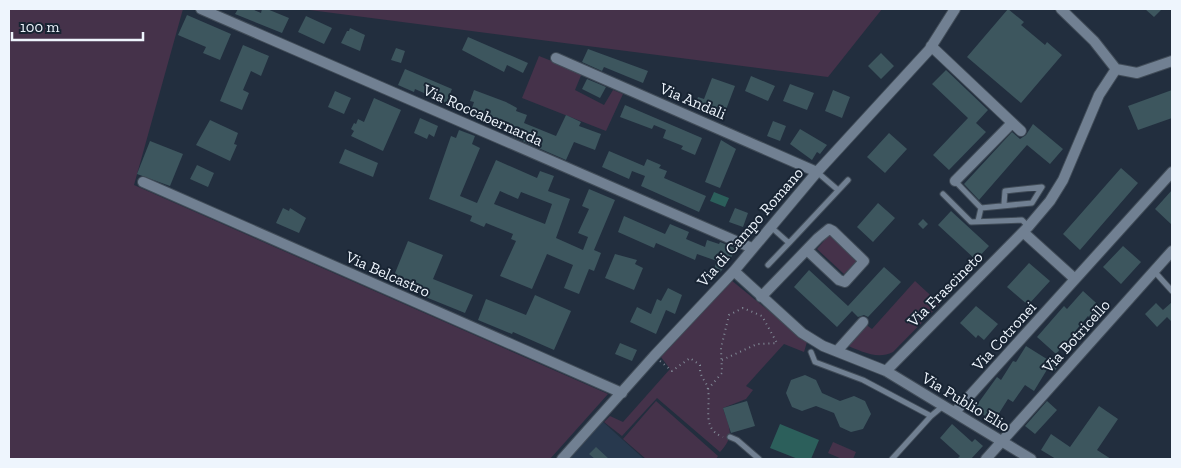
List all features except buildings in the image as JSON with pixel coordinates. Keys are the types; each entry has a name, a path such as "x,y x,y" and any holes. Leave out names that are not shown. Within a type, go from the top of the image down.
{"street":[{"name":"Via Roccabernarda","path":"202,9 752,248"},
{"name":"Via di Campo Romano","path":"562,459 654,356 734,271 818,172 932,46 955,9"},
{"path":"1062,9 1094,41 1116,69 1137,73 1172,61"},
{"path":"932,46 1021,131"},
{"name":"Via Andali","path":"556,58 818,172"},
{"name":"Via Frascineto","path":"886,371 1044,209 1063,180 1100,96 1116,69"},
{"path":"955,181 1012,123"},
{"name":"Via Cotronei","path":"955,412 1172,172"},
{"name":"Via Belcastro","path":"143,182 622,393"},
{"path":"1025,229 1075,279"},
{"path":"761,297 824,232 831,230 864,261 848,281 844,282 839,280 807,250"},
{"name":"Via Botricello","path":"986,459 1172,251"},
{"path":"734,271 802,333 837,351 886,371"},
{"path":"837,351 864,322"},
{"name":"Via Publio Elio","path":"886,371 1031,459"}],"lane":[{"path":"818,172 838,190"},
{"path":"768,265 848,180"},
{"path":"955,181 981,208"},
{"path":"1004,204 1005,190 1042,187 1032,203"},
{"path":"943,194 971,222 1022,220 1025,229"},
{"path":"981,208 1004,204 1032,203 1044,209"},
{"path":"978,222 981,208"},
{"path":"771,227 789,243"},
{"path":"1154,272 1172,291"},
{"path":"810,352 814,362 863,380 931,416"},
{"path":"892,459 931,416 944,406"},
{"path":"730,437 737,440 759,459"}],"path":[{"path":"708,390 722,373 721,348 729,315 743,308 762,316 777,343 757,344 722,360"},
{"path":"654,356 672,371 686,359 692,358 700,365 699,374 708,390 707,414 710,424 716,434 730,437"}],"shaded area":[{"path":"9,9 183,9 134,185 608,394 550,459 9,459"},
{"path":"302,9 882,9 828,77"},
{"path":"539,56 582,73 575,90 604,105 613,90 623,94 606,131 522,98"},
{"path":"714,192 729,198 725,207 710,201"},
{"path":"829,235 857,261 844,274 817,249"},
{"path":"731,280 807,342 804,352 784,344 746,386 753,390 746,399 723,408 730,436 720,452 657,398 622,436 604,422 610,416 623,422 670,369 661,357"},
{"path":"915,281 940,304 893,352 875,355 846,345 865,324 872,329"},
{"path":"656,401 718,456 716,459 646,459 623,439"},
{"path":"602,421 644,459 568,459"},
{"path":"780,424 819,440 811,459 798,459 770,448"},
{"path":"833,442 856,452 853,459 842,459 828,453"}]}
